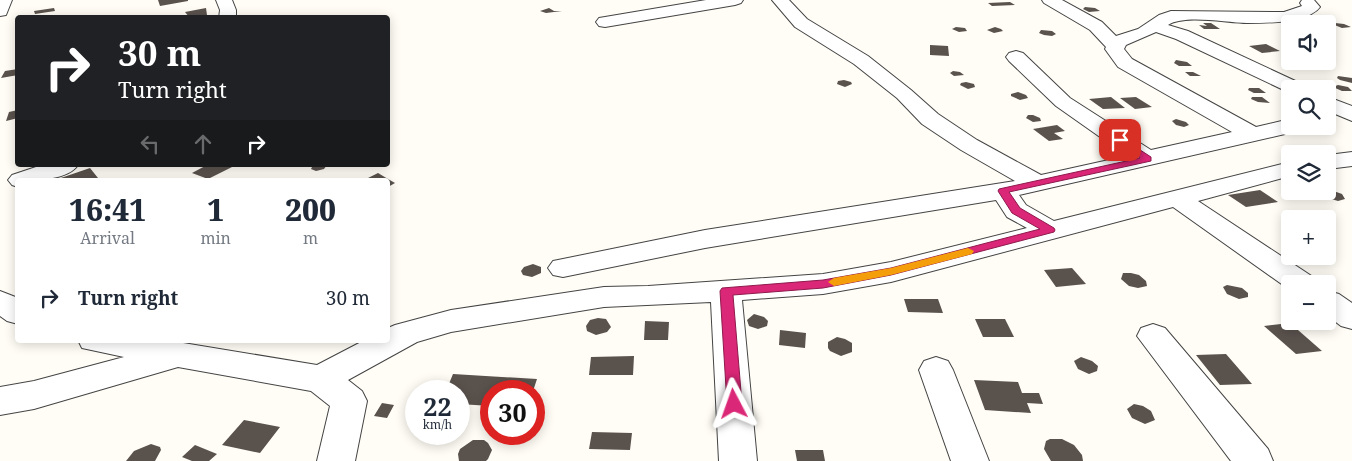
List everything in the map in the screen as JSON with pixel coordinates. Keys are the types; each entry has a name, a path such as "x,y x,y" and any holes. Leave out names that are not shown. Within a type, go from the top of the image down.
{"street":[{"path":"0,11 4,0"},
{"path":"224,0 228,10 227,15"},
{"path":"605,22 735,0"},
{"path":"780,0 801,23 861,60 904,94 930,119 969,145 1038,183"},
{"path":"1050,0 1096,26 1116,46"},
{"path":"1254,135 1125,64 1114,49 1119,40 1151,29 1159,22 1174,16 1264,18 1305,13 1312,7 1308,3"},
{"path":"1154,26 1182,35 1281,81"},
{"path":"1016,57 1063,102 1148,159"},
{"path":"1336,107 1352,114"},
{"path":"1336,117 1352,114"},
{"path":"563,268 705,239 1003,191 1281,128"},
{"path":"1336,161 1352,159"},
{"path":"25,178 60,167"},
{"path":"390,342 406,333 451,322 604,297 823,284 891,272 1281,171"},
{"path":"0,187 15,181"},
{"path":"1003,191 1016,211 1050,230"},
{"path":"1177,198 1289,275"},
{"path":"726,291 738,461"},
{"path":"0,301 15,311"},
{"path":"1336,307 1352,318"},
{"path":"1153,336 1254,461"},
{"path":"112,343 321,379 349,401 336,461"},
{"path":"321,379 388,343"},
{"path":"0,401 34,395 178,354"},
{"path":"936,370 970,461"}],"building":[{"path":"158,0 188,0 188,1 160,6"},
{"path":"1010,2 1015,5 992,6 988,3"},
{"path":"1085,7 1095,8 1100,11 1089,12 1083,9"},
{"path":"54,8 55,11 35,14 34,11"},
{"path":"206,8 207,15 187,15 185,12"},
{"path":"549,8 554,11 562,11 546,13 540,11"},
{"path":"1203,23 1211,23 1220,29 1204,29 1199,25 1207,26"},
{"path":"1336,23 1351,27 1342,28 1336,26"},
{"path":"956,27 965,28 967,31 959,32 952,29"},
{"path":"995,27 1003,31 994,33 987,30"},
{"path":"1041,30 1052,31 1056,34 1052,36 1044,35 1039,33"},
{"path":"1266,44 1280,51 1262,53 1249,46"},
{"path":"930,45 948,46 949,56 930,55"},
{"path":"1176,60 1187,62 1192,66 1179,66 1174,63"},
{"path":"15,69 15,76 1,78 5,71"},
{"path":"953,71 964,75 954,76 950,73"},
{"path":"1185,72 1193,72 1201,76 1190,76"},
{"path":"1338,76 1352,78 1352,83 1340,80 1337,78"},
{"path":"844,80 852,84 845,87 837,84 838,81"},
{"path":"966,82 974,84 975,87 968,89 960,85"},
{"path":"1336,86 1348,87 1352,91 1342,91 1336,88"},
{"path":"1249,88 1259,88 1266,93 1254,93 1248,90"},
{"path":"1018,92 1026,95 1028,98 1020,100 1011,96 1011,94"},
{"path":"1111,97 1125,108 1103,109 1089,99"},
{"path":"1136,97 1152,107 1135,109 1120,98"},
{"path":"1252,97 1262,97 1270,103 1258,102 1251,99"},
{"path":"15,111 15,119 6,121 9,112"},
{"path":"1028,115 1040,118 1041,121 1033,122 1026,118"},
{"path":"1176,119 1189,125 1184,127 1176,125 1172,121"},
{"path":"1057,125 1065,131 1054,133 1063,139 1049,141 1033,129"},
{"path":"203,167 232,167 210,178 192,173"},
{"path":"312,167 326,167 316,171 311,169"},
{"path":"90,168 98,178 61,178"},
{"path":"378,173 386,178 368,178"},
{"path":"1260,190 1278,202 1246,207 1228,195"},
{"path":"1336,192 1342,194 1345,199 1335,200"},
{"path":"533,264 541,267 541,273 532,277 523,275 521,271 524,267"},
{"path":"1072,268 1086,284 1056,287 1044,270"},
{"path":"1123,273 1139,275 1146,281 1147,286 1138,288 1129,286 1121,279"},
{"path":"1227,285 1242,288 1248,293 1248,297 1239,299 1227,294 1223,287"},
{"path":"904,299 938,299 943,313 908,312"},
{"path":"754,314 764,317 768,321 767,326 758,329 749,326 747,320"},
{"path":"606,319 611,327 607,332 596,335 587,331 586,326 590,320"},
{"path":"975,319 1005,319 1014,337 983,337"},
{"path":"645,321 669,322 668,340 644,340"},
{"path":"1281,324 1281,330 1298,330 1322,351 1296,354 1264,326"},
{"path":"780,330 806,333 805,348 779,345"},
{"path":"837,337 852,343 852,352 841,356 830,351 828,342"},
{"path":"1226,354 1252,384 1220,385 1196,355"},
{"path":"634,356 633,375 589,375 591,357"},
{"path":"1081,357 1092,361 1098,366 1097,371 1089,374 1078,369 1074,361"},
{"path":"453,374 537,379 480,380 480,405 470,405 470,380 451,380"},
{"path":"974,380 1018,382 1022,393 1039,393 1043,404 1027,403 1031,413 985,410"},
{"path":"382,403 394,405 387,418 374,416"},
{"path":"1134,404 1143,406 1151,411 1155,420 1145,424 1132,418 1127,409"},
{"path":"244,420 280,427 260,453 222,445"},
{"path":"592,432 632,433 630,450 589,449"},
{"path":"1062,439 1074,445 1082,455 1083,461 1051,461 1044,449 1046,441"},
{"path":"480,440 480,445 489,445 492,450 486,461 459,461 458,454 460,449 466,445 470,445 470,442"},
{"path":"151,444 160,447 161,450 155,461 126,461 134,451"},
{"path":"195,445 217,454 209,461 192,461 182,457"},
{"path":"795,450 823,450 825,461 797,461"}],"slow traffic":[{"path":"834,282 891,272 968,251"}],"route":[{"path":"734,404 726,291 823,284 891,272 1050,230 1016,211 1003,191 1148,159 1120,140"}]}
